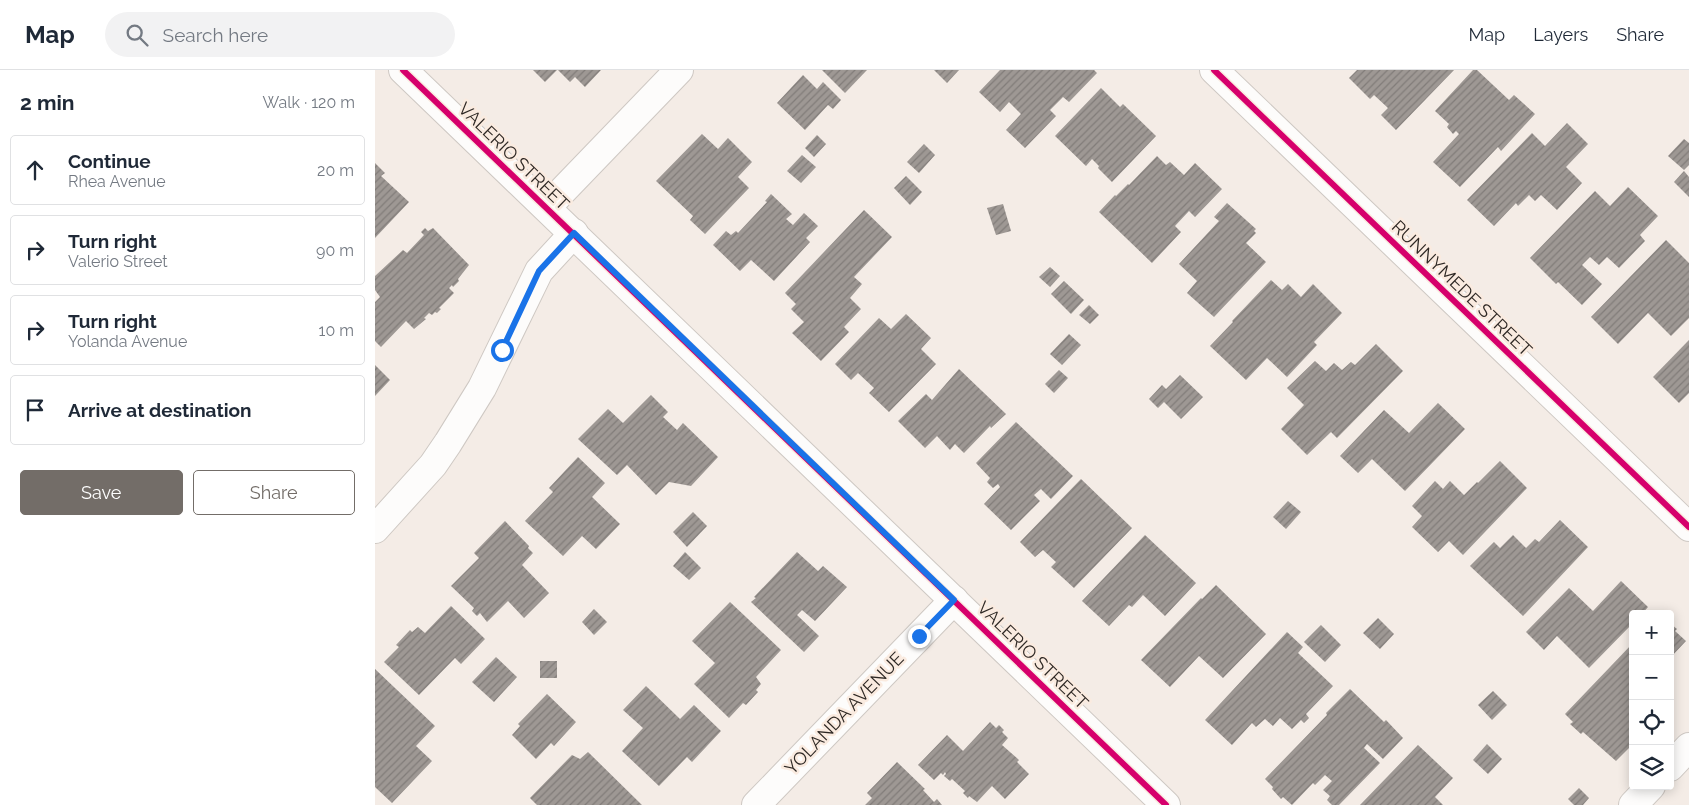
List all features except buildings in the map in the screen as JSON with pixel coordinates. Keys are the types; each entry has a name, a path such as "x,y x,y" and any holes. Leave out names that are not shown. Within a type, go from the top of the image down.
{"street":[{"name":"VALERIO STREET","path":"403,70 1166,805"},
{"path":"547,207 679,70"},
{"name":"RUNNYMEDE STREET","path":"1214,70 1689,527"},
{"path":"375,529 433,465 483,388 539,271 574,233"},
{"name":"YOLANDA AVENUE","path":"755,805 954,600"},
{"path":"1674,762 1689,747"},
{"path":"1633,805 1647,790"}],"cycle path":[{"path":"403,70 1166,805"},
{"path":"1214,70 1689,527"}],"route":[{"path":"502,350 539,271 574,233 954,600 919,636"}]}
